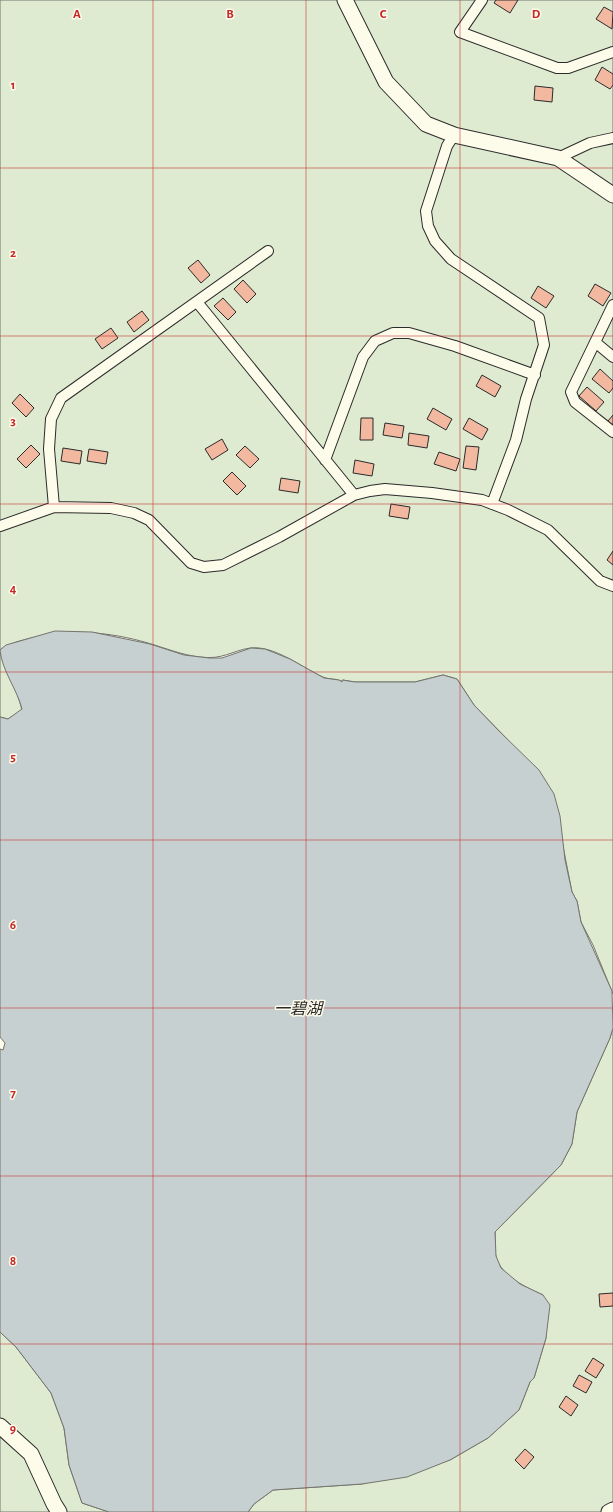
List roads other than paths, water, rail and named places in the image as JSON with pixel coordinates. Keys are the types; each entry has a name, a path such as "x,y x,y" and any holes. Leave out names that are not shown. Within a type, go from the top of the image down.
{"street":[{"path":"345,0 386,82 426,124 454,135 558,158 613,195"},
{"path":"482,0 460,32 557,68 568,68 613,52"},
{"path":"454,135 447,146 426,211 428,226 435,241 451,259 539,318 544,345 526,399 516,440 492,504"},
{"path":"558,158 590,143 613,138"},
{"path":"54,507 49,449 51,419 61,398 268,251"},
{"path":"197,302 354,495"},
{"path":"613,305 571,392 575,402 613,432"},
{"path":"325,460 363,357 375,340 392,333 409,333 455,346 535,375"},
{"path":"595,342 613,358"},
{"path":"0,526 54,507 111,508 134,513 149,520 191,563 204,567 223,565 279,537 354,495 370,491 385,490 439,494 482,500 548,530 600,581 613,586"},
{"path":"0,1426 31,1454 59,1512"},
{"path":"609,1512 613,1510"}],"water":[{"name":"一碧湖","path":"55,631 92,632 150,644 184,655 209,658 222,658 251,648 265,649 290,659 324,678 339,680 342,682 342,680 355,682 415,682 443,675 457,679 474,705 539,770 554,794 560,816 565,860 572,892 577,901 581,922 612,991 613,1028 577,1112 572,1144 561,1165 495,1232 496,1256 501,1268 520,1284 543,1295 550,1305 546,1338 534,1378 530,1382 519,1410 488,1438 450,1460 407,1477 362,1484 273,1490 254,1504 248,1512 109,1512 82,1503 69,1465 64,1428 51,1393 16,1347 0,1332 0,1049 3,1050 5,1043 0,1037 0,717 8,719 22,709 1,658 0,650 6,645"}]}
